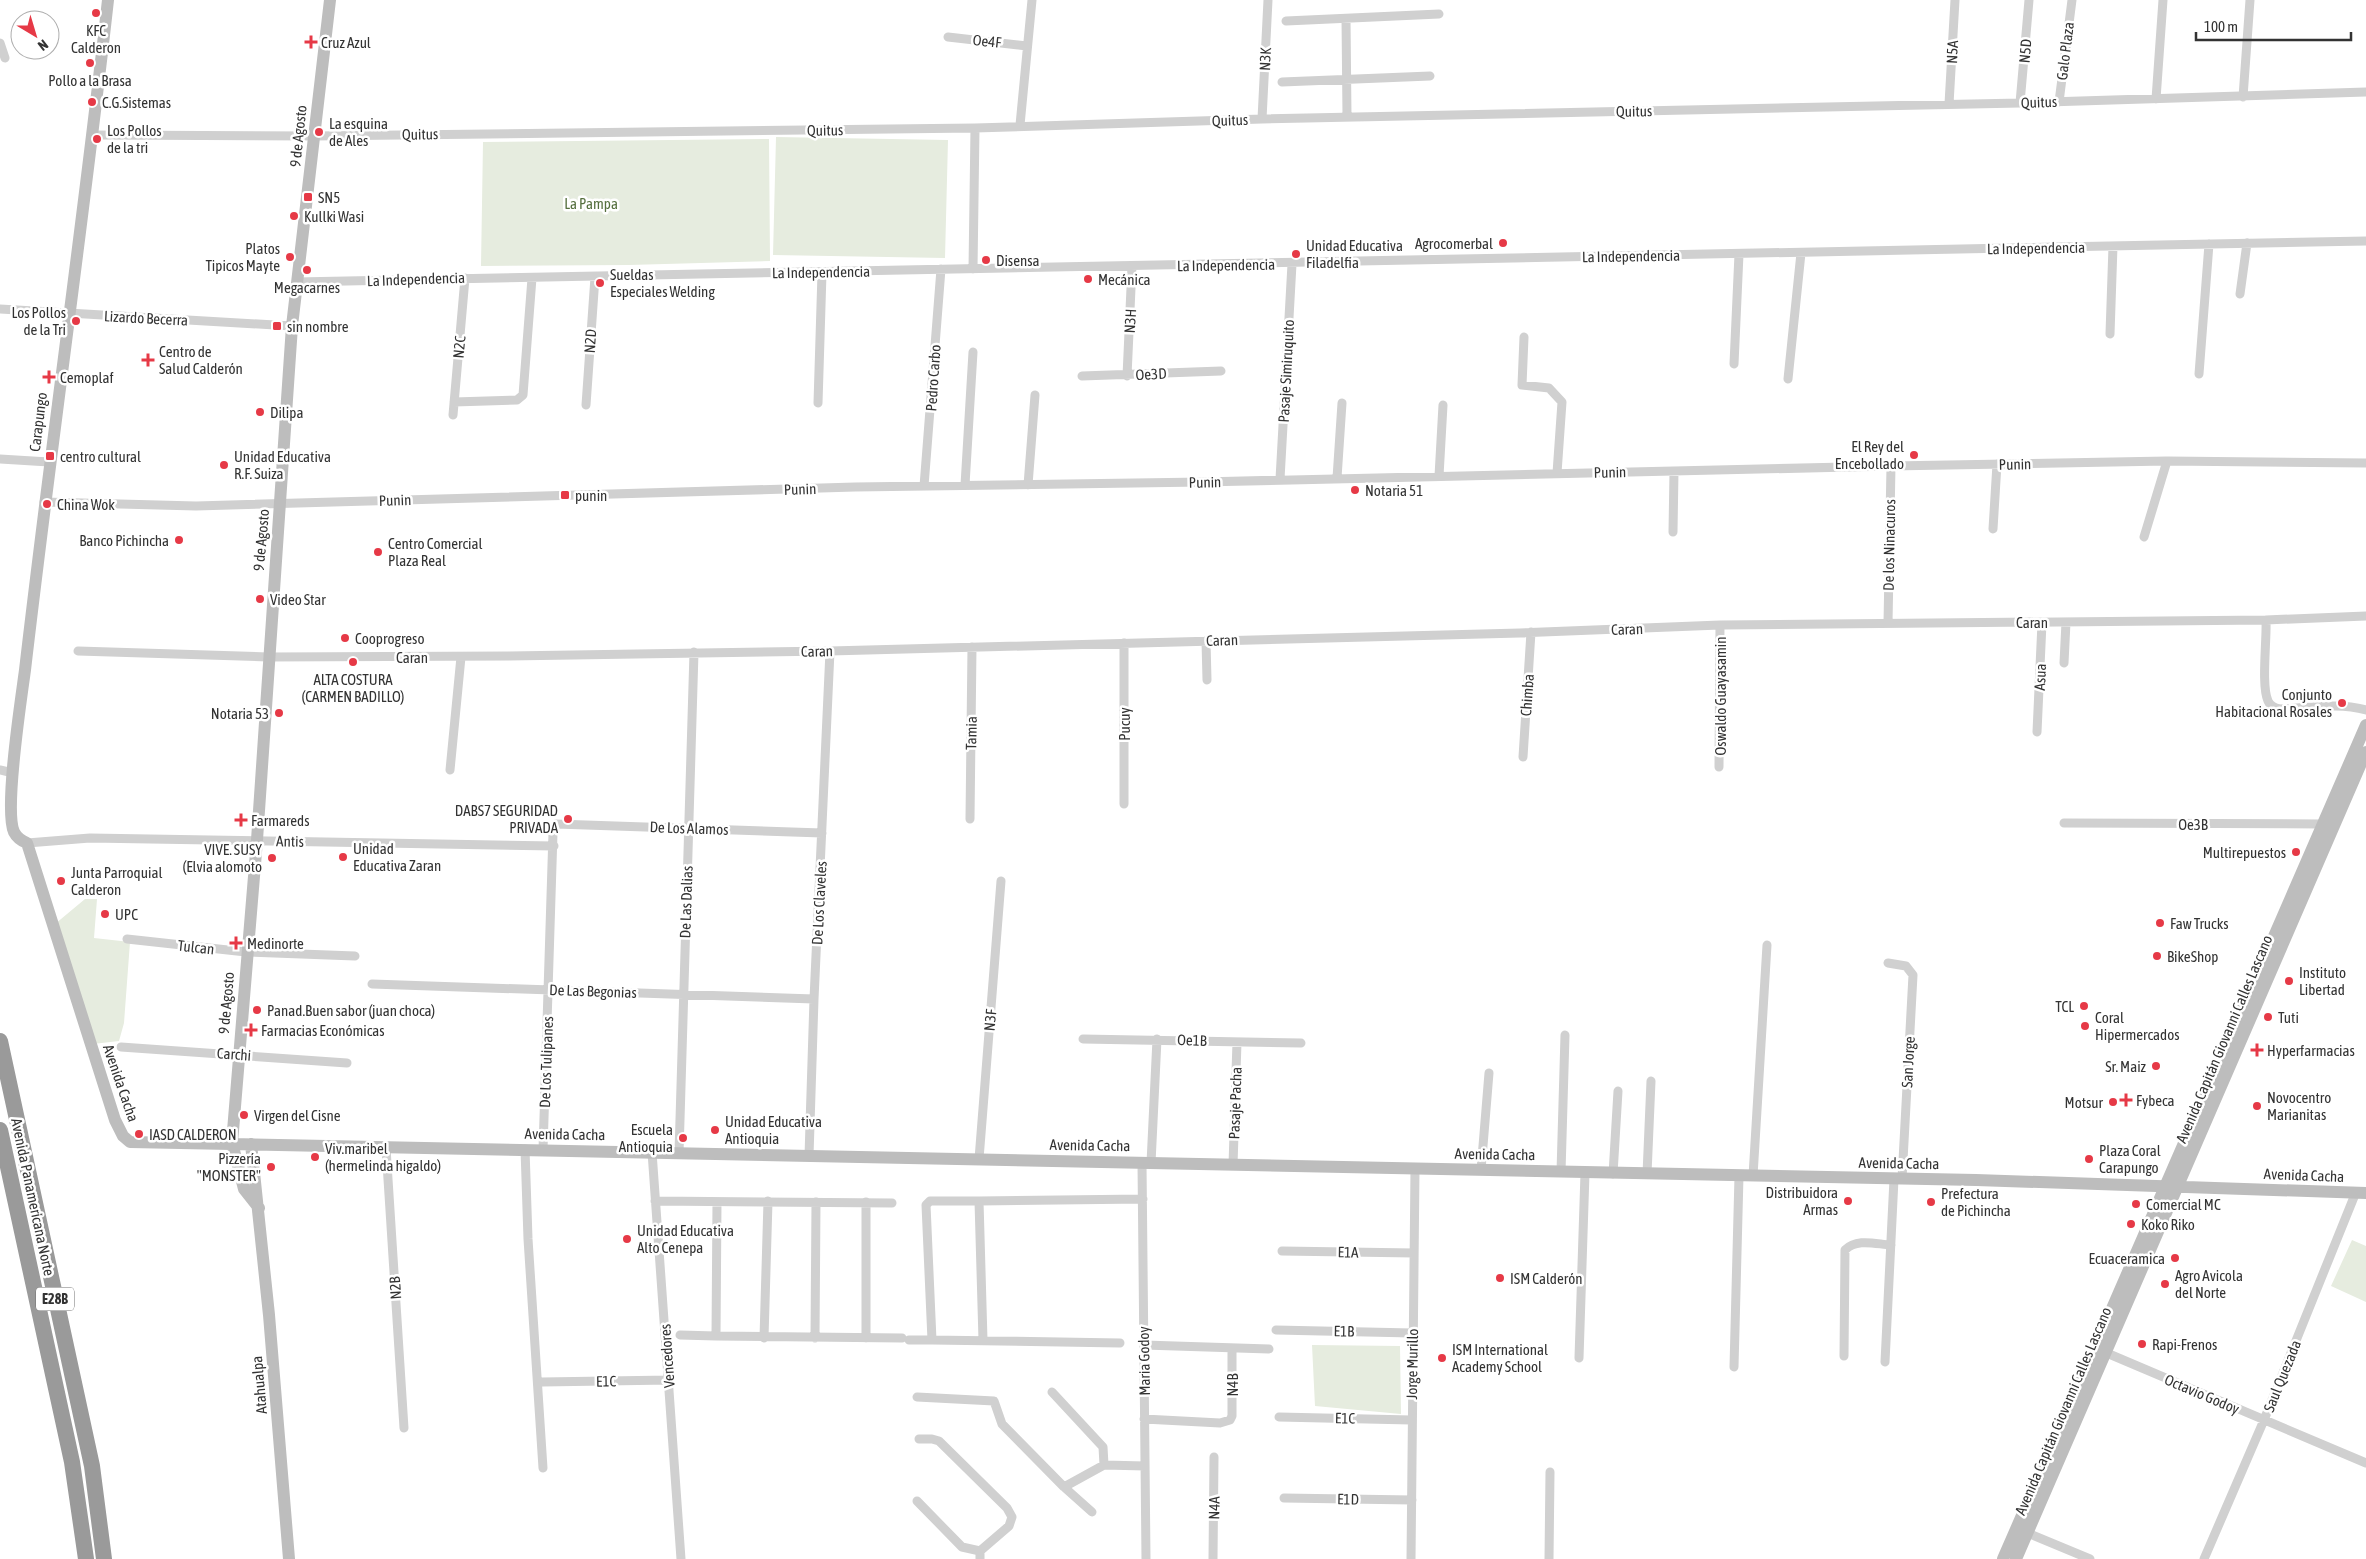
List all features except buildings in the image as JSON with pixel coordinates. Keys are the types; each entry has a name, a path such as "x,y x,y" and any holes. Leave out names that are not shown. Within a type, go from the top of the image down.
{"highway":[{"name":"Avenida Panamericana Norte","path":"0,1040 92,1466 104,1559"},
{"name":"Avenida Panamericana Norte","path":"0,1130 72,1462 86,1559"}],"street":[{"name":"Carapungo","path":"27,843 19,839 13,830 13,773 44,502 93,135 108,0"},
{"name":"9 de Agosto","path":"232,1143 246,952 257,840 292,326 330,0"},
{"path":"1020,126 1032,0"},
{"name":"N3K","path":"1262,119 1268,0"},
{"name":"N5A","path":"1948,104 1955,0"},
{"name":"N5D","path":"2020,103 2029,0"},
{"name":"Galo Plaza","path":"2059,102 2072,0"},
{"path":"2156,99 2163,0"},
{"path":"2243,96 2250,0"},
{"path":"1286,22 1439,14"},
{"path":"1346,19 1347,116"},
{"name":"Oe4F","path":"948,37 1027,46"},
{"path":"0,43 5,58"},
{"path":"1282,82 1430,76"},
{"name":"Quitus","path":"93,135 314,136 975,128 1347,116 2020,103 2366,92"},
{"path":"974,269 975,128"},
{"name":"La Independencia","path":"296,282 1292,264 2366,240"},
{"path":"2240,294 2247,243"},
{"path":"2199,374 2209,244"},
{"path":"2110,334 2113,246"},
{"path":"1788,378 1801,253"},
{"path":"1734,364 1739,254"},
{"name":"Pasaje Simiruquito","path":"1280,479 1292,264"},
{"name":"N3H","path":"1127,376 1132,266"},
{"name":"Pedro Carbo","path":"924,486 941,269"},
{"path":"818,403 822,273"},
{"name":"N2D","path":"586,404 595,277"},
{"name":"N2C","path":"453,416 465,278"},
{"path":"454,402 517,400 521,398 532,278"},
{"name":"Lizardo Becerra","path":"0,309 292,326"},
{"path":"1524,337 1522,385 1549,388 1553,390 1562,402 1557,473"},
{"path":"965,485 973,352"},
{"name":"Oe3D","path":"1082,376 1127,376 1221,371"},
{"path":"1028,485 1035,395"},
{"path":"1337,478 1342,403"},
{"path":"1439,476 1443,406"},
{"path":"0,459 50,462"},
{"path":"2144,537 2167,461"},
{"name":"Punin","path":"44,502 196,506 965,485 1674,470 2167,461 2366,463"},
{"path":"1993,529 1997,464"},
{"name":"De los Ninacuros","path":"1888,623 1891,466"},
{"path":"1672,532 1674,470"},
{"name":"Caran","path":"78,651 268,657 461,657 830,651 1720,625 2266,620 2366,616"},
{"path":"2266,620 2265,689 2268,701 2273,708 2327,705 2353,706 2366,710"},
{"name":"Asua","path":"2037,732 2042,622"},
{"path":"2064,663 2066,622"},
{"name":"Oswaldo Guayasamin","path":"1719,767 1720,625"},
{"name":"Chimba","path":"1523,757 1531,632"},
{"path":"1206,641 1207,680"},
{"name":"Pucuy","path":"1124,643 1124,804"},
{"name":"Tamia","path":"970,819 972,647"},
{"name":"De Los Claveles","path":"809,1156 814,999 830,651"},
{"name":"De Las Dalias","path":"679,1153 694,652"},
{"path":"450,770 461,657"},
{"name":"Avenida Capitán Giovanni Calles Lascano","path":"2100,1350 2164,1185 2366,725"},
{"name":"Avenida Capitán Giovanni Calles Lascano","path":"2100,1350 2178,1187 2366,752"},
{"path":"0,770 13,773"},
{"name":"Oe3B","path":"2064,823 2322,824"},
{"name":"De Los Alamos","path":"556,824 822,833"},
{"name":"De Los Tulipanes","path":"543,1150 553,833 556,824"},
{"name":"Antis","path":"27,843 90,838 554,846"},
{"name":"Avenida Cacha","path":"27,843 115,1120 123,1136 134,1143 232,1143 386,1148 525,1149 1898,1179 2164,1185 2361,1193"},
{"name":"N3F","path":"979,1159 1001,882"},
{"name":"Tulcan","path":"127,939 246,952 355,956"},
{"path":"1753,1176 1767,944"},
{"name":"San Jorge","path":"1885,1362 1891,1245 1898,1179 1913,976 1906,966 1888,963"},
{"name":"De Las Begonias","path":"372,984 814,999"},
{"path":"1561,1172 1565,1036"},
{"name":"Oe1B","path":"1083,1038 1301,1043"},
{"name":"Maria Godoy","path":"1146,1559 1142,1199 1157,1039"},
{"name":"Pasaje Pacha","path":"1233,1165 1237,1042"},
{"name":"Carchi","path":"121,1048 348,1062"},
{"path":"1481,1170 1489,1073"},
{"path":"1647,1174 1651,1081"},
{"path":"1613,1174 1618,1091"},
{"path":"232,1143 244,1189 259,1208"},
{"name":"Atahualpa","path":"251,1144 259,1208 289,1559"},
{"name":"N2B","path":"386,1148 404,1428"},
{"path":"525,1149 528,1239 543,1468"},
{"name":"Vencedores","path":"652,1152 670,1380 681,1559"},
{"name":"Jorge Murillo","path":"1411,1559 1415,1169"},
{"path":"1580,1358 1586,1173"},
{"path":"1734,1367 1738,1176"},
{"name":"Saul Quezada","path":"2204,1559 2361,1193"},
{"path":"932,1340 926,1204 930,1201 1142,1199"},
{"path":"764,1338 768,1201"},
{"path":"979,1201 983,1340"},
{"path":"655,1202 892,1202"},
{"path":"716,1336 717,1202"},
{"path":"815,1338 816,1202"},
{"path":"866,1202 866,1338"},
{"path":"1844,1356 1845,1250 1850,1244 1857,1242 1891,1245"},
{"name":"E1A","path":"1282,1251 1414,1253"},
{"name":"E1B","path":"1276,1330 1412,1333"},
{"path":"680,1336 1120,1343"},
{"path":"1144,1345 1268,1349"},
{"name":"N4B","path":"1144,1419 1220,1423 1230,1420 1232,1416 1232,1349"},
{"path":"2003,1559 2022,1531 2100,1350"},
{"name":"Octavio Godoy","path":"2100,1350 2366,1463"},
{"name":"E1C","path":"542,1382 670,1380"},
{"path":"1052,1392 1103,1447 1104,1465"},
{"path":"917,1397 994,1400 1000,1423 1092,1512"},
{"name":"E1C","path":"1279,1417 1411,1420"},
{"path":"917,1501 962,1547 980,1555 1009,1526 1012,1517 1007,1508 939,1442 932,1439 919,1439"},
{"name":"N4A","path":"1213,1559 1214,1457"},
{"path":"1064,1487 1104,1465 1145,1466"},
{"path":"1549,1559 1550,1472"},
{"name":"E1D","path":"1284,1498 1412,1500"},
{"path":"2022,1531 2090,1559"},
{"name":"Avenida Capitán Giovanni Calles Lascano","path":"2016,1559 2022,1531"}],"green space":[{"path":"776,137 948,140 945,258 773,255"},
{"name":"La Pampa","path":"769,139 770,261 629,265 481,266 483,142"},
{"path":"85,899 97,899 94,938 130,942 124,1023 119,1041 93,1044 55,924"},
{"path":"2352,1240 2366,1246 2366,1302 2331,1286"},
{"path":"1312,1345 1400,1346 1401,1414 1315,1406"}],"place":[{"name":"KFC Calderon","path":"96,13"},
{"name":"Cruz Azul","path":"311,42"},
{"name":"Pollo a la Brasa","path":"90,63"},
{"name":"C.G.Sistemas","path":"92,102"},
{"name":"La esquina de Ales","path":"319,132"},
{"name":"Los Pollos de la tri","path":"97,139"},
{"name":"SN5","path":"308,197"},
{"name":"Kullki Wasi","path":"294,216"},
{"name":"Agrocomerbal","path":"1503,243"},
{"name":"Unidad Educativa Filadelfia","path":"1296,254"},
{"name":"Platos Tipicos Mayte","path":"290,257"},
{"name":"Disensa","path":"986,260"},
{"name":"Megacarnes","path":"307,270"},
{"name":"Mecánica","path":"1088,279"},
{"name":"Sueldas Especiales Welding","path":"600,283"},
{"name":"Los Pollos de la Tri","path":"76,321"},
{"name":"sin nombre","path":"277,326"},
{"name":"Centro de Salud Calderón","path":"148,360"},
{"name":"Cemoplaf","path":"49,377"},
{"name":"Dilipa","path":"260,412"},
{"name":"El Rey del Encebollado","path":"1914,455"},
{"name":"centro cultural","path":"50,456"},
{"name":"Unidad Educativa R.F. Suiza","path":"224,465"},
{"name":"Notaria 51","path":"1355,490"},
{"name":"punin","path":"565,495"},
{"name":"China Wok","path":"47,504"},
{"name":"Banco Pichincha","path":"179,540"},
{"name":"Centro Comercial Plaza Real","path":"378,552"},
{"name":"Video Star","path":"260,599"},
{"name":"Cooprogreso","path":"345,638"},
{"name":"ALTA COSTURA (CARMEN BADILLO)","path":"353,662"},
{"name":"Conjunto Habitacional Rosales","path":"2342,703"},
{"name":"Notaria 53","path":"279,713"},
{"name":"DABS7 SEGURIDAD PRIVADA","path":"568,819"},
{"name":"Farmareds","path":"241,820"},
{"name":"Multirepuestos","path":"2296,852"},
{"name":"Unidad Educativa Zaran","path":"343,857"},
{"name":"VIVE. SUSY (Elvia alomoto","path":"272,858"},
{"name":"Junta Parroquial Calderon","path":"61,881"},
{"name":"UPC","path":"105,914"},
{"name":"Faw Trucks","path":"2160,923"},
{"name":"Medinorte","path":"236,943"},
{"name":"BikeShop","path":"2157,956"},
{"name":"Instituto Libertad","path":"2289,981"},
{"name":"TCL","path":"2084,1006"},
{"name":"Panad.Buen sabor (juan choca)","path":"257,1010"},
{"name":"Tuti","path":"2268,1017"},
{"name":"Coral Hipermercados","path":"2085,1026"},
{"name":"Farmacias Económicas","path":"251,1030"},
{"name":"Hyperfarmacias","path":"2257,1050"},
{"name":"Sr. Maiz","path":"2156,1066"},
{"name":"Fybeca","path":"2126,1100"},
{"name":"Motsur","path":"2113,1102"},
{"name":"Novocentro Marianitas","path":"2257,1106"},
{"name":"Virgen del Cisne","path":"244,1115"},
{"name":"Unidad Educativa Antioquia","path":"715,1130"},
{"name":"IASD CALDERON","path":"139,1134"},
{"name":"Escuela Antioquia","path":"683,1138"},
{"name":"Viv.maribel (hermelinda higaldo)","path":"315,1157"},
{"name":"Plaza Coral Carapungo","path":"2089,1159"},
{"name":"Pizzería \"MONSTER\"","path":"271,1167"},
{"name":"Distribuidora Armas","path":"1848,1201"},
{"name":"Prefectura de Pichincha","path":"1931,1202"},
{"name":"Comercial MC","path":"2136,1204"},
{"name":"Koko Riko","path":"2131,1224"},
{"name":"Unidad Educativa Alto Cenepa","path":"627,1239"},
{"name":"Ecuaceramica","path":"2175,1258"},
{"name":"ISM Calderón","path":"1500,1278"},
{"name":"Agro Avicola del Norte","path":"2165,1284"},
{"name":"Rapi-Frenos","path":"2142,1344"},
{"name":"ISM International Academy School","path":"1442,1358"}]}
